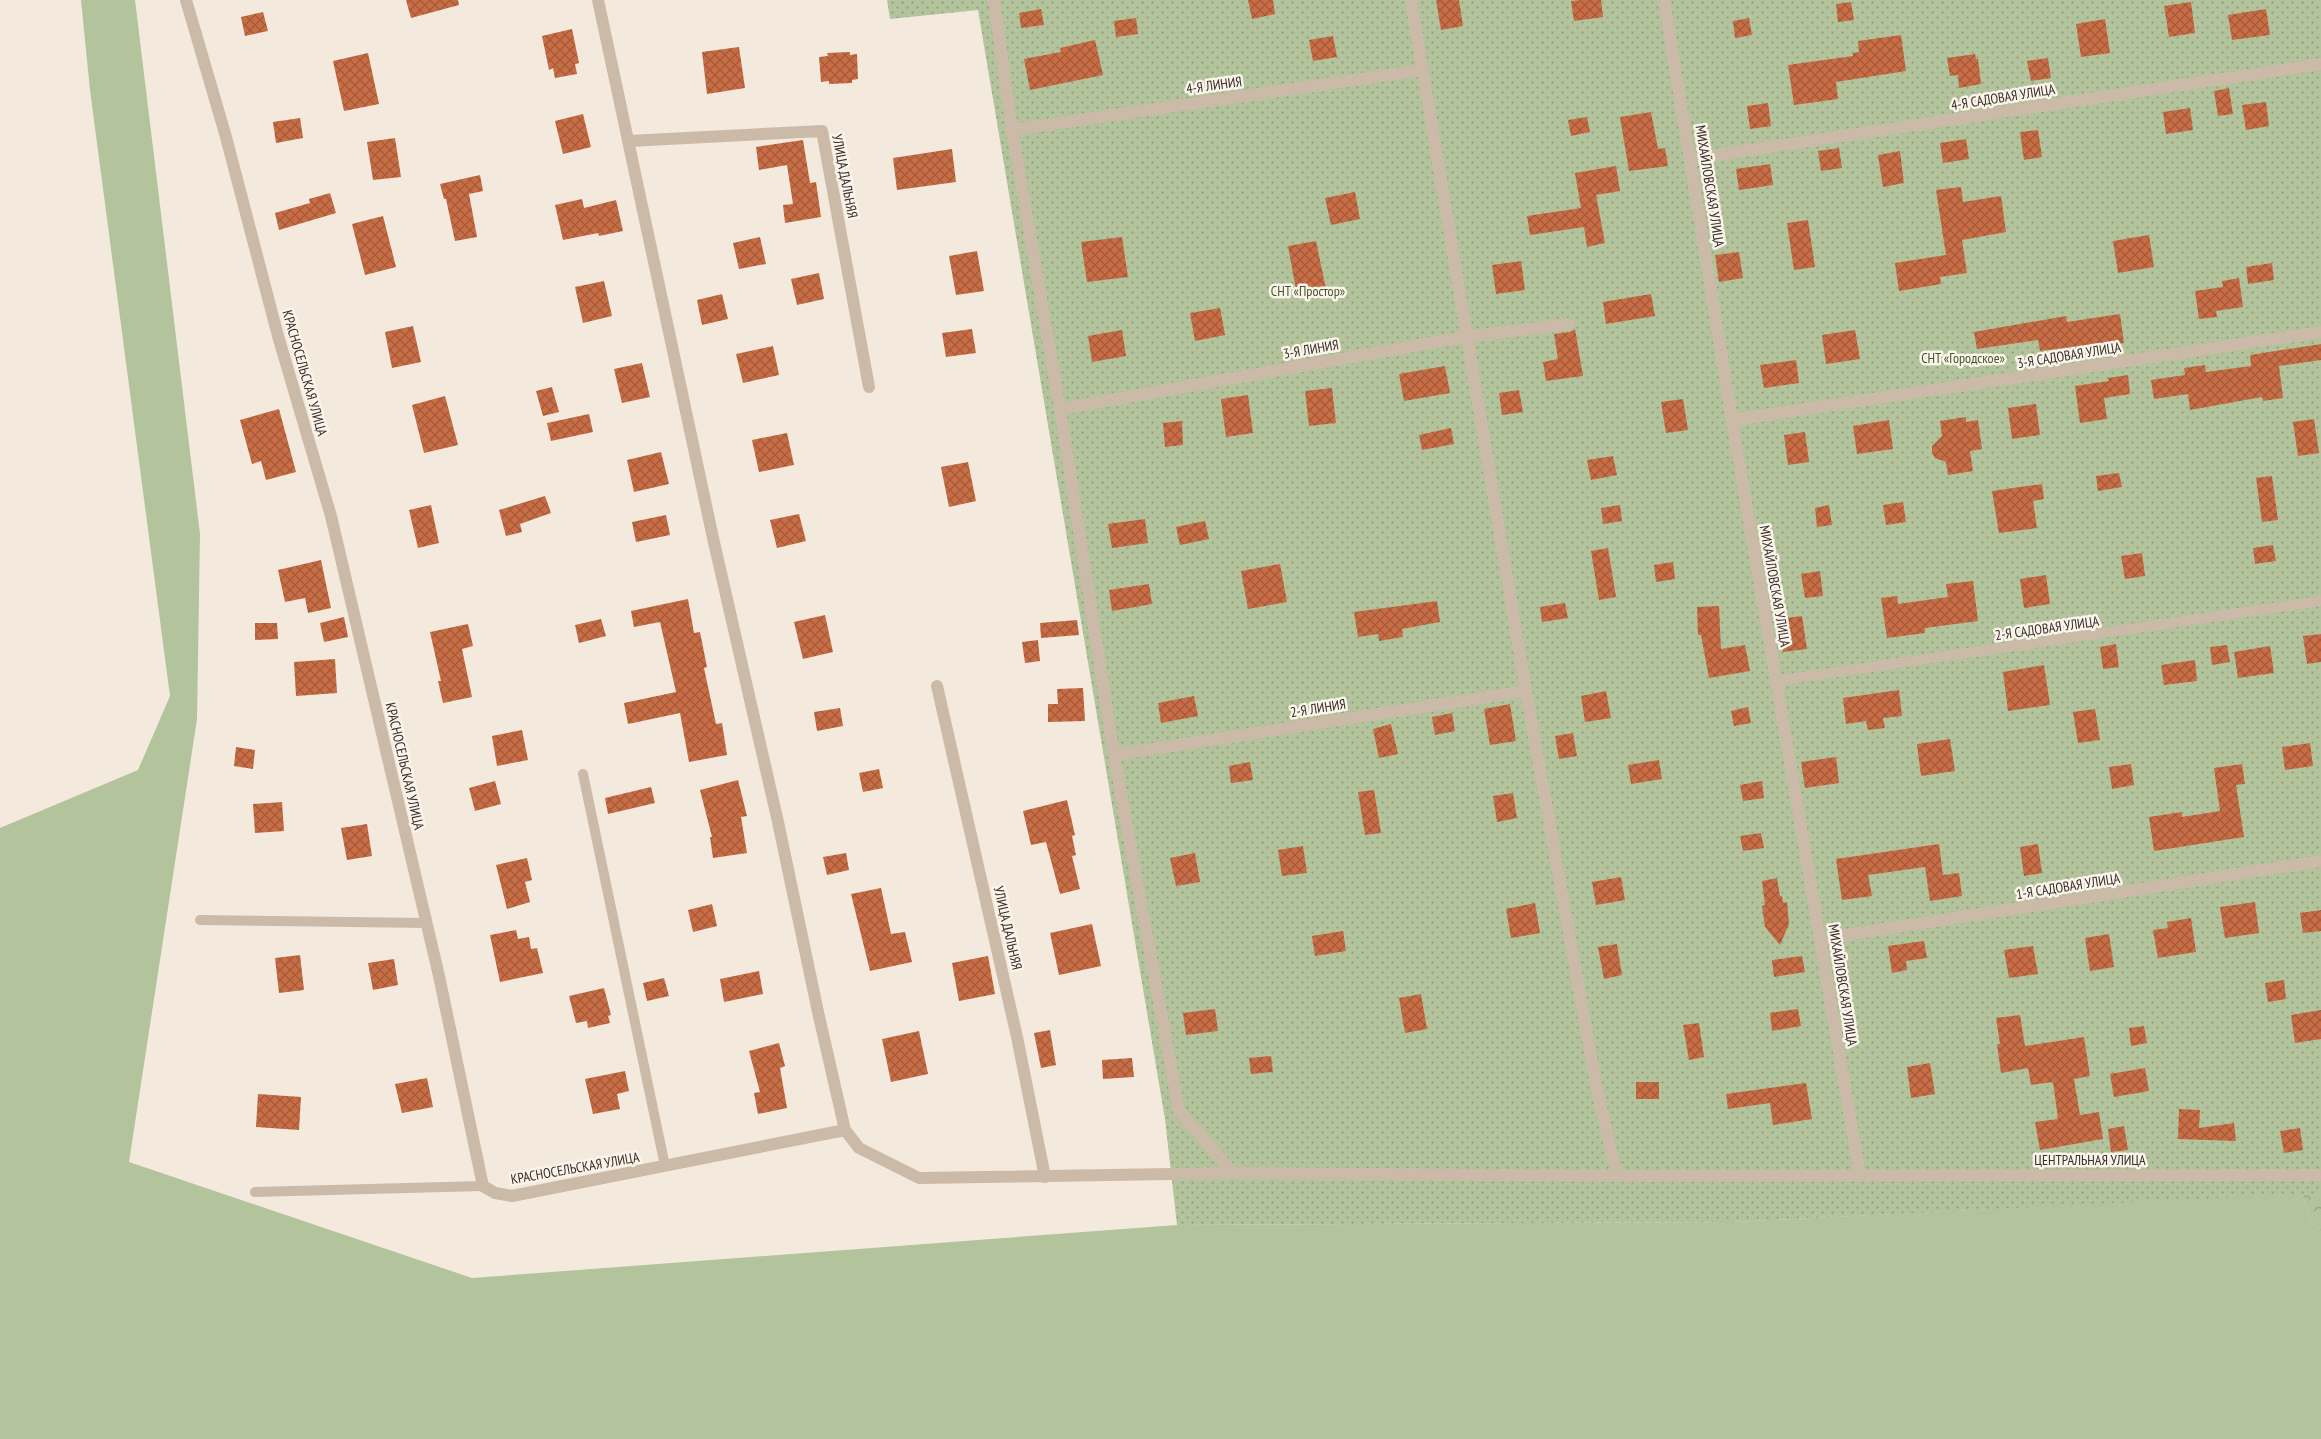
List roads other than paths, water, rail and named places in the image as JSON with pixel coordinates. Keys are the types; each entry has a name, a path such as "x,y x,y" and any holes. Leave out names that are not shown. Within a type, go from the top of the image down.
{"street":[{"name":"КРАСНОСЕЛЬСКАЯ УЛИЦА","path":"186,0 226,137 278,336 331,516 427,923 483,1186 495,1193 512,1196 845,1130"},
{"path":"598,0 711,528 778,822 845,1130"},
{"path":"994,0 1012,130 1060,409 1114,755 1179,1111 1233,1173"},
{"path":"1411,0 1465,337 1526,691 1597,1090 1617,1176"},
{"name":"МИХАЙЛОВСКАЯ УЛИЦА","path":"1664,0 1732,420 1860,1176"},
{"name":"4-Я САДОВАЯ УЛИЦА","path":"1690,159 2321,64"},
{"name":"4-Я ЛИНИЯ","path":"1012,130 1422,70"},
{"name":"УЛИЦА ДАЛЬНЯЯ","path":"628,140 822,130 869,387"},
{"name":"3-Я ЛИНИЯ","path":"1060,409 1465,337 1569,324"},
{"name":"3-Я САДОВАЯ УЛИЦА","path":"1732,420 2321,332"},
{"name":"УЛИЦА ДАЛЬНЯЯ","path":"937,686 1018,1036 1045,1177"},
{"name":"2-Я ЛИНИЯ","path":"1114,755 1526,691"},
{"name":"1-Я САДОВАЯ УЛИЦА","path":"1820,940 2321,861"},
{"name":"ЦЕНТРАЛЬНАЯ УЛИЦА","path":"845,1130 859,1148 919,1178 1233,1173 1617,1176 2321,1175"}],"lane":[{"name":"2-Я САДОВАЯ УЛИЦА","path":"1776,682 2321,601"},
{"path":"583,774 665,1166"},
{"path":"200,920 427,923"},
{"path":"255,1192 483,1186"}],"park label":[{"name":"СНТ «Простор»","path":"1308,291"},
{"name":"СНТ «Городское»","path":"1963,358"}]}
